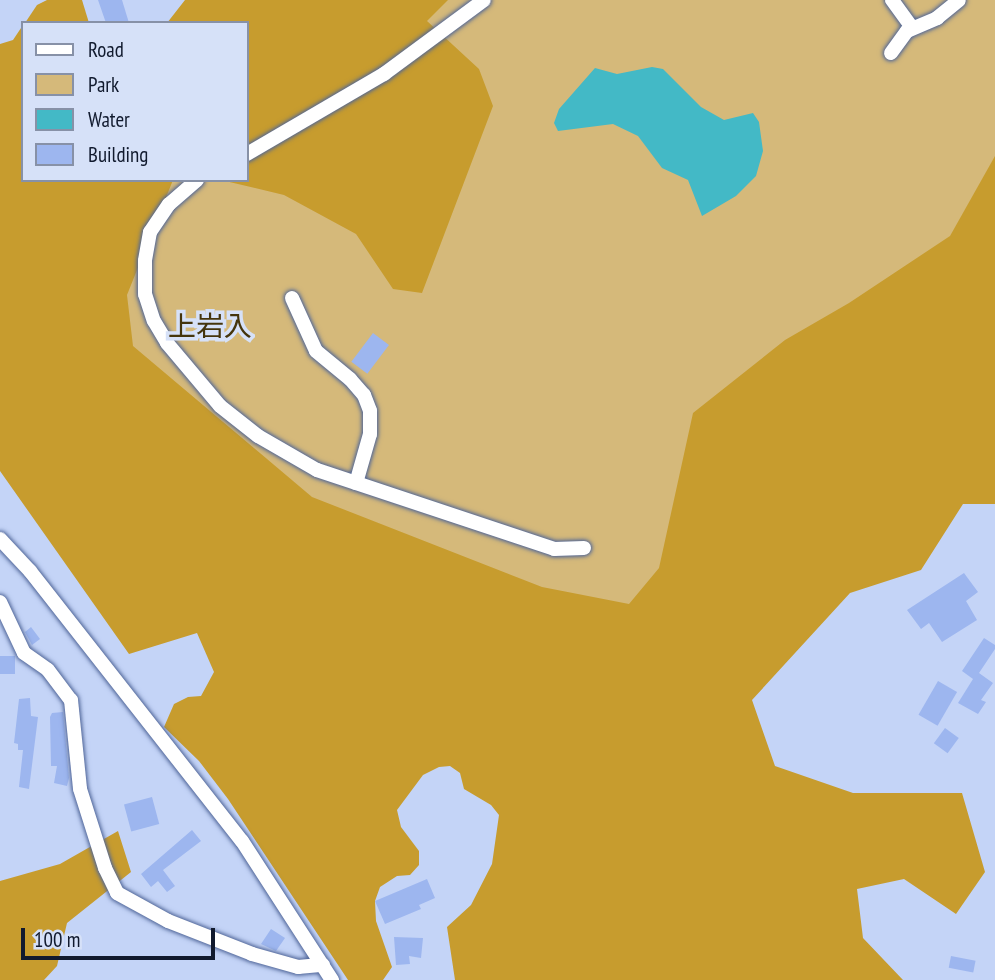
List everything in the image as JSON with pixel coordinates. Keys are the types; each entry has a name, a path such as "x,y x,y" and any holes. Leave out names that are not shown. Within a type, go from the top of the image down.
{"street":[{"path":"248,153 384,74 484,0"},
{"path":"892,0 912,28"},
{"path":"891,53 912,28 937,18 959,0"},
{"path":"195,182 169,204 150,232 145,261 145,294 154,321 188,371 220,406 258,436 317,470 554,550 584,548"},
{"path":"292,298 316,351 350,379 364,395 370,411 370,434 356,483"},
{"path":"1,542 30,571 242,841 332,980"},
{"path":"0,602 24,653 48,670 71,700 80,789 105,868 117,893 168,921 252,954 298,967 323,965"}],"green space":[{"path":"388,0 995,0 995,431 639,671 130,545 0,135 21,176 21,182 248,182 248,23"}],"shaded area":[{"path":"47,0 82,0 88,21 26,21 37,5"},
{"path":"185,0 448,0 427,21 479,69 493,106 422,293 393,289 356,234 284,195 229,182 248,182 248,21 169,21"},
{"path":"21,28 21,182 172,182 127,295 133,346 312,497 542,587 629,604 659,568 693,413 785,340 849,303 950,236 995,156 995,504 963,504 921,570 850,593 752,700 775,766 853,793 962,793 985,872 956,914 904,879 857,889 863,938 903,980 455,980 447,927 471,905 492,864 499,815 491,805 464,789 460,773 450,766 439,767 423,775 397,810 401,827 419,851 419,865 410,875 397,876 380,887 375,901 376,921 392,967 383,980 348,980 228,799 199,761 164,727 174,704 188,697 201,696 214,672 197,633 129,654 0,471 0,44 13,40"},
{"path":"118,831 131,872 67,923 57,966 44,980 0,980 0,881 60,864"}],"water":[{"path":"652,67 663,69 701,107 724,120 753,113 759,122 763,151 756,176 736,196 702,216 688,180 662,168 638,136 613,124 558,131 554,123 559,109 595,68 617,74"}],"building":[{"path":"98,0 122,0 128,21 105,21"},
{"path":"373,333 389,345 367,374 351,362"},
{"path":"964,573 978,592 966,601 977,620 942,642 929,623 921,629 907,610"},
{"path":"31,627 40,639 32,645 25,632"},
{"path":"984,638 995,645 995,649 979,673 993,683 981,700 986,702 978,714 958,703 973,679 962,671"},
{"path":"0,656 15,656 15,674 0,674"},
{"path":"938,681 957,692 938,726 918,715"},
{"path":"30,698 31,716 38,717 29,789 19,787 23,750 18,750 18,744 14,743 19,699"},
{"path":"63,712 69,778 67,786 54,783 57,766 51,766 50,717 52,713"},
{"path":"945,728 959,738 948,753 934,743"},
{"path":"152,797 159,824 131,832 124,805"},
{"path":"192,830 201,841 163,870 175,886 167,892 158,881 151,887 141,874"},
{"path":"427,879 435,898 419,905 421,909 385,924 375,901"},
{"path":"271,929 285,938 276,951 261,944"},
{"path":"394,937 423,938 421,958 409,956 410,964 396,965"},
{"path":"951,956 976,961 973,973 949,968"}],"district":[{"name":"上岩入","path":"210,326"}]}
